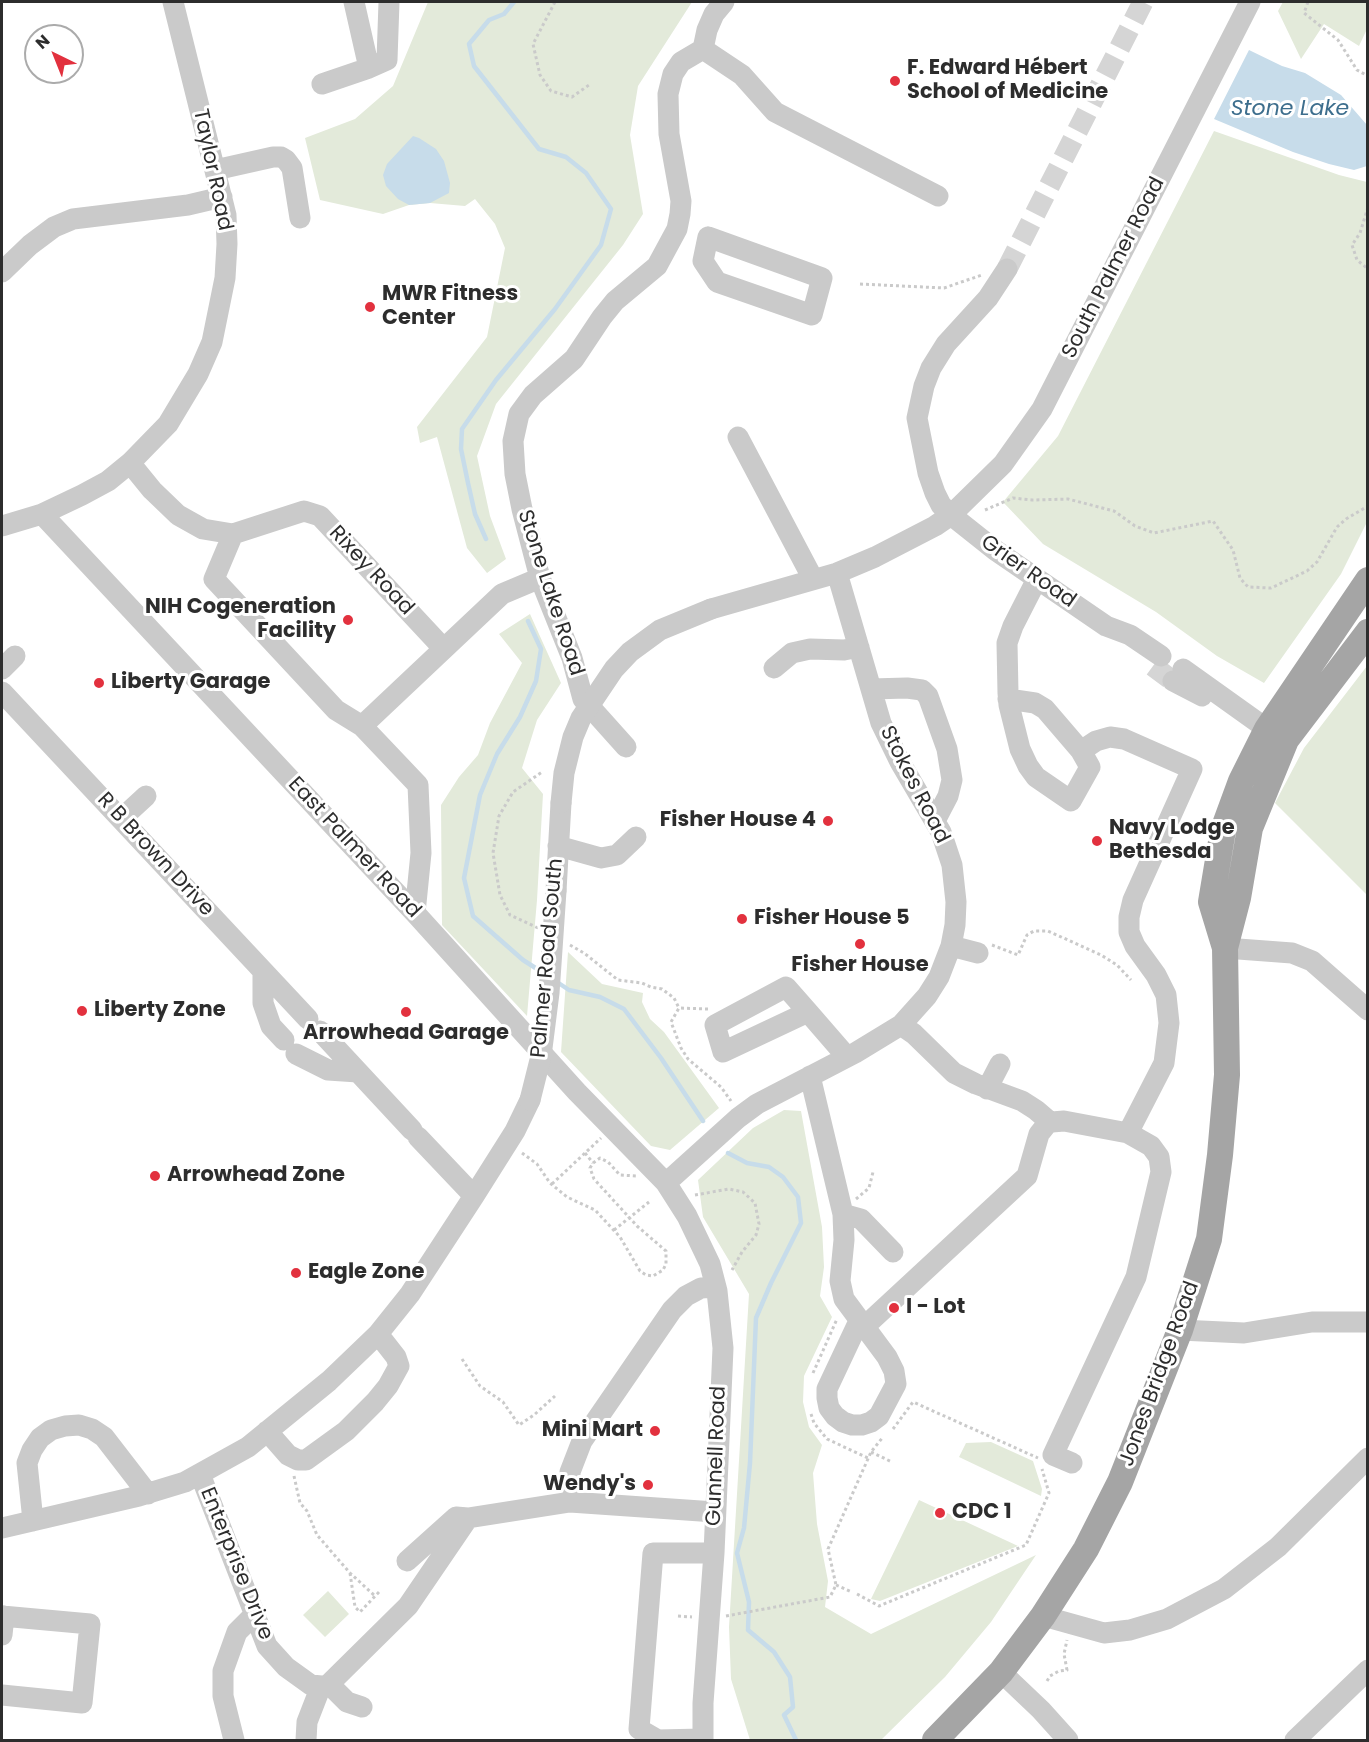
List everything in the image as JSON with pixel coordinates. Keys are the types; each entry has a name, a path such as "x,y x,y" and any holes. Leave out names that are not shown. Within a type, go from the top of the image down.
{"main road":[{"name":"Jones Bridge Road","path":"1276,734 1368,580"},
{"name":"Jones Bridge Road","path":"935,1740 1001,1672 1043,1616 1086,1549 1120,1482 1180,1330 1209,1239 1227,1075 1225,948 1211,902 1223,830 1241,781 1276,734 1368,632"}],"street":[{"name":"Taylor Road","path":"2,526 42,514 108,481 130,463 168,424 195,381 212,342 225,278 226,215 173,2"},
{"path":"354,2 369,68"},
{"path":"322,84 387,60 389,2"},
{"path":"724,2 714,14 707,30 703,49 742,75 775,112 938,196"},
{"name":"South Palmer Road","path":"951,515 1003,464 1042,409 1250,2"},
{"name":"Stone Lake Road","path":"626,747 583,699 572,658 540,578 515,474 513,441 519,414 533,395 574,359 602,316 615,301 657,266 677,229 681,201 669,134 668,94 674,74 681,62 703,49"},
{"path":"215,170 273,157 286,160 292,168 300,218"},
{"path":"2,272 46,233 73,219 188,205 222,197"},
{"path":"680,214 708,237 822,278 812,315 717,282 703,261 708,237"},
{"name":"Grier Road","path":"998,271 988,298 937,357 918,406 917,418 928,472 935,493 941,505 951,515 995,550 1106,626 1130,635 1157,661"},
{"path":"738,437 813,579"},
{"path":"130,463 152,490 178,515 203,529 233,534 214,579 336,710 362,726 418,785 421,853 415,913"},
{"name":"Rixey Road","path":"233,534 304,511 320,516 443,648"},
{"name":"East Palmer Road","path":"42,514 415,913 577,1092 666,1183"},
{"name":"Palmer Road South","path":"2,1528 148,1494 200,1474 248,1447 329,1381 378,1334 410,1294 474,1196 515,1131 530,1100 542,1056 549,993 564,773 573,737 581,718 614,669 630,652 660,630 711,609 837,573 893,548 951,515"},
{"name":"Stokes Road","path":"666,1183 738,1118 771,1095 847,1057 901,1025 927,996 939,977 951,946 955,925 954,874 944,840 888,738 837,573"},
{"path":"362,726 502,594 540,578"},
{"path":"1008,699 1035,703 1046,709 1081,751 1090,767 1071,801 1036,777 1028,766 1020,749 1008,699 1007,643 1012,626 1037,579"},
{"path":"774,668 792,653 810,649 844,650 859,646"},
{"path":"1178,675 1237,708 1276,734"},
{"path":"871,689 907,688 922,690 928,696 947,749 952,780 948,796 935,821"},
{"name":"R B Brown Drive","path":"2,692 474,1196"},
{"path":"1081,751 1096,741 1110,737 1124,739 1192,770 1133,900 1129,917 1129,932 1135,946 1166,995 1169,1023 1164,1064 1128,1133"},
{"path":"121,819 147,796"},
{"path":"558,846 601,858 617,855 636,837"},
{"path":"951,946 981,947"},
{"path":"1225,948 1292,953 1311,961 1368,1010"},
{"path":"263,971 263,1003 271,1026 290,1047 328,1070 358,1072"},
{"path":"808,1012 723,1052 715,1025 786,987 808,1012 847,1057"},
{"path":"901,1025 914,1034 954,1073 987,1089 1022,1101 1050,1122"},
{"path":"987,1089 1000,1064"},
{"path":"810,1076 843,1211 844,1240 840,1281 844,1299 862,1324 1027,1176 1039,1134 1050,1122 1064,1121 1128,1133 1151,1146 1159,1157 1161,1172 1136,1277 1053,1455 1072,1463"},
{"name":"Gunnell Road","path":"666,1183 697,1236 710,1264 716,1287 723,1348 714,1553 703,1703 703,1740"},
{"path":"843,1211 861,1219 893,1252"},
{"path":"570,1502 570,1472 582,1441 672,1310 700,1288 716,1287"},
{"path":"1180,1330 1244,1333 1312,1322 1368,1322"},
{"path":"267,1431 288,1455 298,1460 306,1460 346,1431 375,1402 388,1386 399,1366 396,1357 378,1334"},
{"path":"33,1521 27,1463 32,1449 40,1438 51,1430 65,1426 79,1425 93,1429 104,1437 148,1494"},
{"path":"1043,1616 1104,1632 1130,1630 1167,1619 1224,1589 1278,1547 1368,1458"},
{"name":"Enterprise Drive","path":"200,1474 267,1646 286,1667 311,1685 332,1687 347,1702 362,1707"},
{"path":"407,1561 456,1517 468,1518 570,1502 715,1512"},
{"path":"306,1740 307,1722 324,1686 408,1606 468,1518"},
{"path":"703,1740 658,1740 639,1729 647,1553 714,1553"},
{"path":"234,1740 223,1696 223,1671 237,1632 254,1615"},
{"path":"2,1622 90,1624 82,1703 2,1695"},
{"path":"1296,1740 1368,1670"},
{"path":"1001,1672 1041,1710 1068,1740"}],"path":[{"path":"555,2 533,44 540,75 551,91 572,97 589,85"},
{"path":"1308,2 1304,13 1338,40 1357,70 1368,76"},
{"path":"1368,207 1360,233 1352,245 1357,260 1368,269"},
{"path":"860,284 944,288 998,271"},
{"path":"985,510 1013,498 1068,499 1114,511 1135,526 1154,533 1213,521 1233,550 1240,578 1248,587 1271,588 1307,571 1317,562 1337,527 1368,506"},
{"path":"981,947 1018,955 1027,935 1034,931 1048,931 1101,955 1117,965 1131,980"},
{"path":"651,987 662,989 674,998 679,1008"},
{"path":"679,1008 716,1009 725,1020"},
{"path":"679,1008 671,1022 681,1048 697,1068 721,1087 734,1104"},
{"path":"552,1184 602,1137"},
{"path":"519,1152 537,1164 552,1184 567,1197 595,1210 626,1246 640,1271 653,1276 659,1274 666,1264 666,1251 629,1217 594,1179 590,1168 600,1158 608,1162 620,1175 638,1176"},
{"path":"585,1153 593,1163"},
{"path":"843,1211 869,1188 873,1172"},
{"path":"688,1197 729,1189 743,1192 755,1203 759,1224 756,1235 742,1252 732,1270"},
{"path":"614,1230 649,1202"},
{"path":"810,1380 822,1350 830,1339 838,1311"},
{"path":"462,1359 480,1386 503,1402 519,1425 555,1396"},
{"path":"736,1614 830,1598 836,1585 828,1550 871,1452 895,1427 913,1402 1039,1458 1049,1493 1026,1545 879,1606 857,1594"},
{"path":"810,1408 814,1423 827,1439 868,1459"},
{"path":"871,1452 892,1462"},
{"path":"296,1487 300,1503 307,1511 317,1535 350,1573 375,1596"},
{"path":"350,1573 355,1607 360,1612 379,1592"},
{"path":"836,1585 852,1592"},
{"path":"1047,1681 1050,1676 1059,1671 1067,1670 1064,1654 1071,1625"}],"green space":[{"path":"428,2 692,2 638,86 630,135 643,214 623,245 496,404 477,456 490,516 506,559 487,573 467,548 437,437 420,443 417,427 487,337 505,248 495,224 475,199 465,206 430,203 409,205 383,214 320,200 305,138 355,119 393,86"},
{"path":"1283,2 1367,2 1367,29 1359,46 1324,24 1301,59 1278,11"},
{"path":"1214,131 1339,175 1367,182 1367,522 1341,574 1264,683 1217,656 1156,612 1043,544 1003,502 1058,436"},
{"path":"530,614 561,683 537,720 522,768 543,794 527,1016 442,925 441,805 459,777 478,755 490,723 522,663 499,634"},
{"path":"1367,666 1367,895 1275,803 1304,748"},
{"path":"568,952 602,984 643,993 642,1002 650,1019 664,1032 719,1108 670,1150 651,1146 561,1052"},
{"path":"784,1110 801,1111 822,1227 824,1267 820,1296 832,1317 804,1376 803,1402 809,1427 822,1445 813,1473 817,1524 828,1581 825,1607 871,1634 1036,1555 991,1622 945,1677 881,1740 750,1740 731,1679 729,1627 749,1294 703,1217 698,1180 753,1128"},
{"path":"991,1442 1033,1461 1042,1489 1041,1496 959,1457 966,1443"},
{"path":"919,1500 1018,1546 880,1601 871,1599"},
{"path":"328,1591 349,1614 325,1637 303,1615"}],"water":[{"name":"Stone Lake","path":"1249,50 1282,66 1305,73 1341,95 1367,125 1367,166 1354,170 1329,164 1293,152 1214,119"},
{"path":"413,136 436,149 444,161 450,183 449,193 430,203 409,205 398,199 386,186 383,175 387,164"}],"waterway":[{"path":"486,539 475,514 468,483 461,449 462,429 496,380 555,309 601,245 611,209 586,173 566,157 539,149 474,66 469,44 489,20 504,14 514,2"},
{"path":"528,621 541,649 536,681 520,717 497,754 480,795 464,878 473,916 523,960 545,974"},
{"path":"557,982 569,990 600,997 624,1009 661,1058 703,1121"},
{"path":"728,1153 747,1163 769,1167 783,1177 798,1197 801,1223 756,1318 750,1463 744,1528 737,1553 749,1602 748,1630 774,1652 790,1677 793,1707 784,1715 796,1740"}],"tunnel":[{"path":"1007,269 1143,2"},
{"path":"1153,666 1173,681"}],"place":[{"name":"F. Edward Hébert School of Medicine","path":"895,81"},
{"name":"MWR Fitness Center","path":"370,307"},
{"name":"NIH Cogeneration Facility","path":"348,620"},
{"name":"Liberty Garage","path":"99,683"},
{"name":"Fisher House 4","path":"828,821"},
{"name":"Navy Lodge Bethesda","path":"1097,841"},
{"name":"Fisher House 5","path":"742,919"},
{"name":"Fisher House","path":"860,944"},
{"name":"Liberty Zone","path":"82,1011"},
{"name":"Arrowhead Garage","path":"406,1012"},
{"name":"Arrowhead Zone","path":"155,1176"},
{"name":"Eagle Zone","path":"296,1273"},
{"name":"I - Lot","path":"894,1308"},
{"name":"Mini Mart","path":"655,1431"},
{"name":"Wendy's","path":"648,1485"},
{"name":"CDC 1","path":"940,1513"}]}
